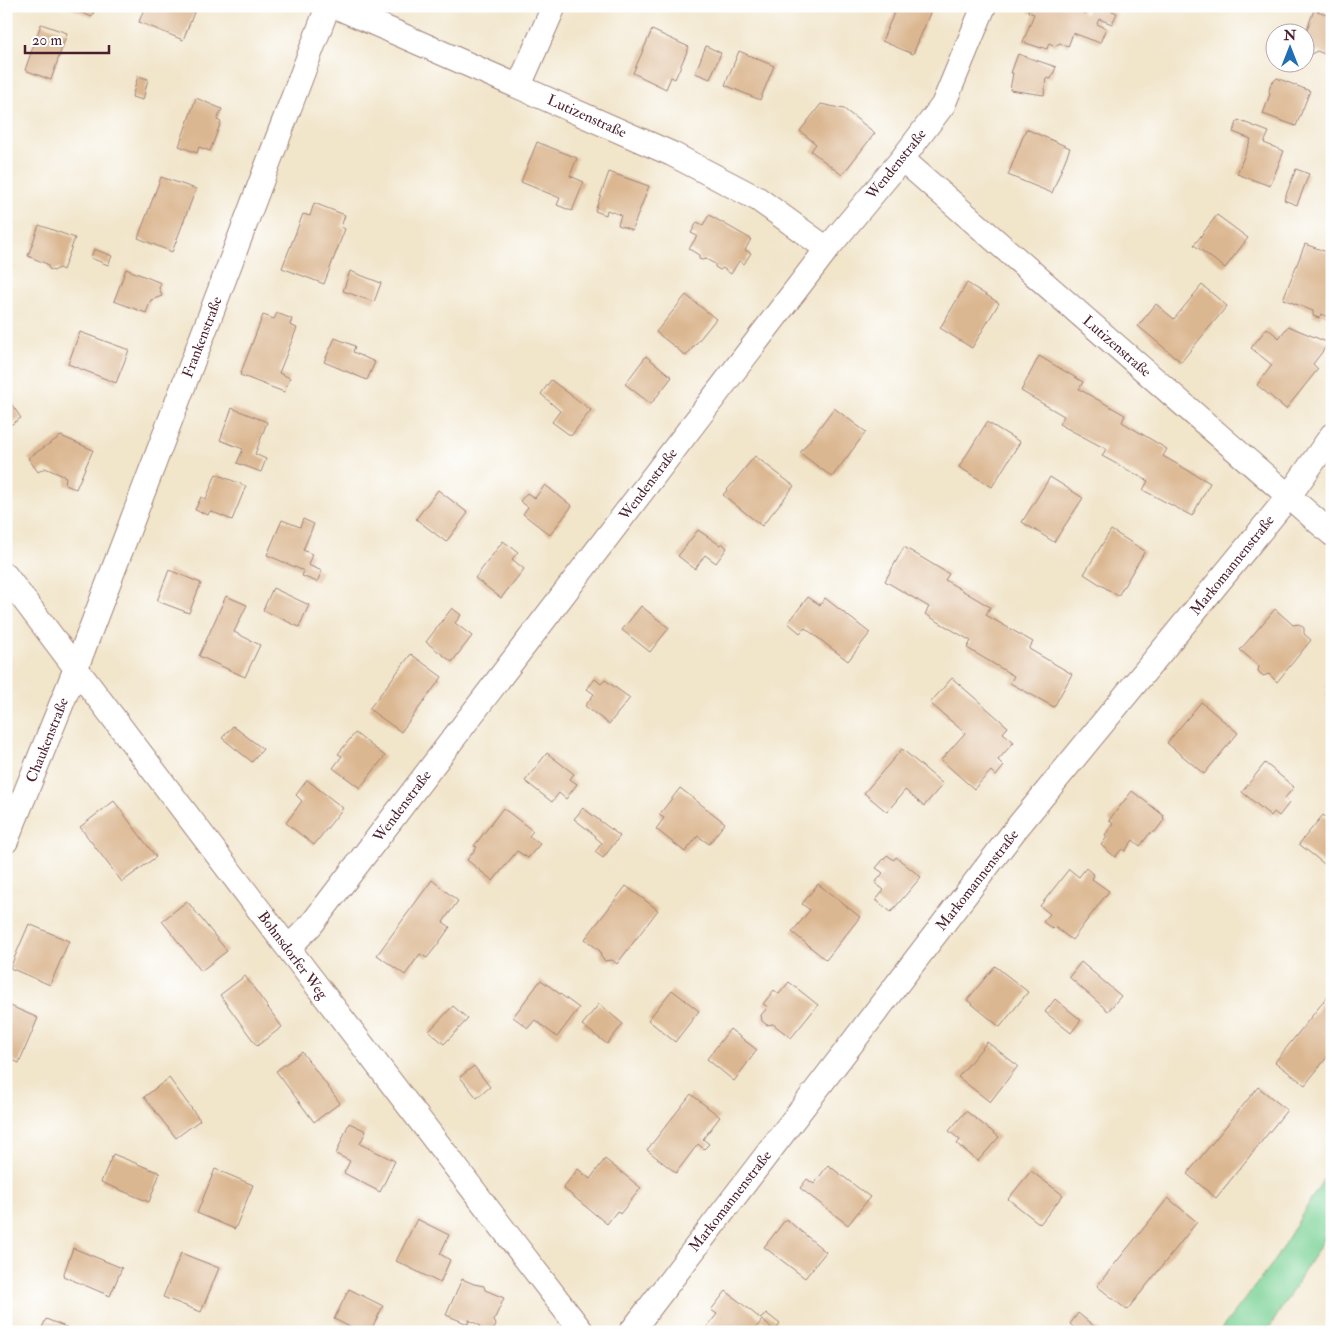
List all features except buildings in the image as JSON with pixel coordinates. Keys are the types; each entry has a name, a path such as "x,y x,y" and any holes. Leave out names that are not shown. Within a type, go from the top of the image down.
{"street":[{"name":"Frankenstraße","path":"76,668 328,6"},
{"name":"Lutizenstraße","path":"335,6 672,154 758,199 827,249"},
{"path":"519,86 554,6"},
{"name":"Wendenstraße","path":"288,948 311,926 827,249 902,159 943,105 984,6"},
{"name":"Lutizenstraße","path":"902,159 1332,534"},
{"name":"Markomannenstraße","path":"631,1332 1009,838 1290,496 1332,435"},
{"name":"Bohnsdorfer Weg","path":"6,576 582,1332"},
{"name":"Chaukenstraße","path":"6,841 76,668"}],"green space":[{"path":"1332,1165 1332,1226 1267,1332 1219,1332 1273,1263"}]}
